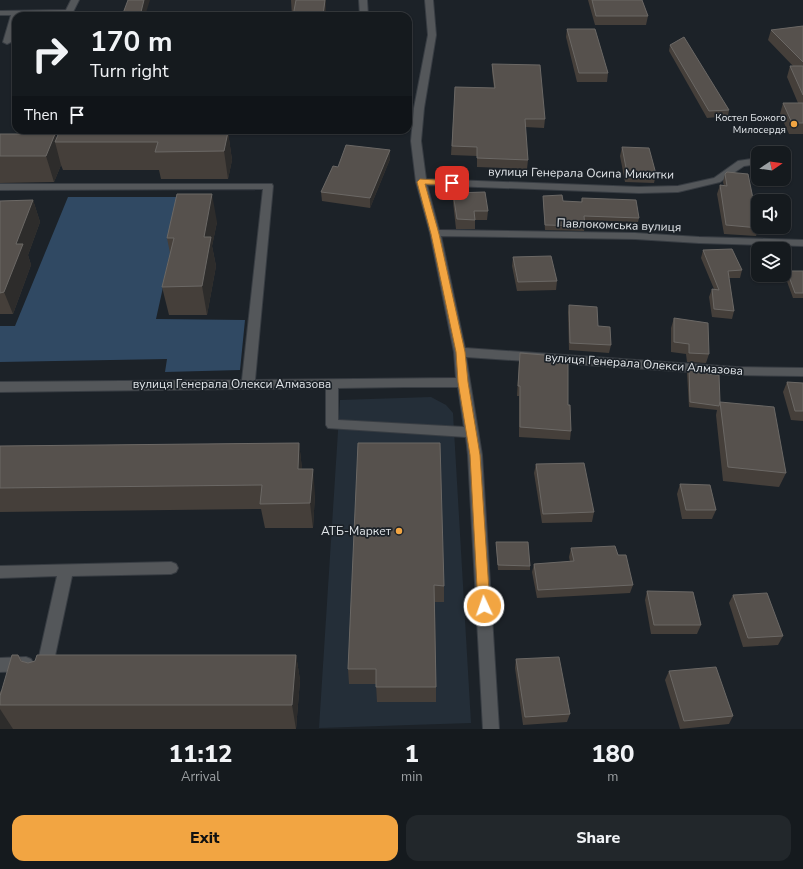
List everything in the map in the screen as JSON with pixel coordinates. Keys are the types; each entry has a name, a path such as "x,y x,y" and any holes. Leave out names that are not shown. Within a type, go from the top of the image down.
{"street":[{"path":"70,12 75,0"},
{"path":"363,0 364,12"},
{"path":"429,0 432,35 419,108 416,141 420,182 435,234 460,352 463,382 475,455 491,729"},
{"path":"0,13 12,13"},
{"path":"7,42 12,26"},
{"path":"412,105 419,108"},
{"name":"вулиця Генерала Осипа Микитки","path":"420,182 639,190 681,189 717,180 741,163 751,162"},
{"path":"0,187 268,186 248,385"},
{"name":"Павлокомська вулиця","path":"435,234 635,236 699,240 803,243"},
{"name":"вулиця Генерала Олекси Алмазова","path":"460,352 736,371 803,372"},
{"name":"вулиця Генерала Олекси Алмазова","path":"0,387 463,382"},
{"path":"332,384 332,425 472,432"},
{"path":"0,572 171,568"},
{"path":"42,680 66,570"},
{"path":"0,665 45,663"}],"shaded area":[{"path":"68,197 183,197 156,319 245,320 240,370 165,372 167,359 0,362 0,326 15,326"},
{"path":"431,397 446,405 453,413 471,723 319,728 340,400"}],"building":[{"path":"128,0 144,0 141,12 124,12"},
{"path":"296,0 325,0 324,12 294,12"},
{"path":"592,0 642,0 648,16 596,16"},
{"path":"803,26 803,62 771,30"},
{"path":"567,29 595,29 608,73 579,73"},
{"path":"684,37 729,110 709,111 670,45"},
{"path":"492,64 540,65 545,119 525,119 528,160 477,158 477,147 452,146 455,87 495,88"},
{"path":"790,66 803,66 803,95"},
{"path":"783,103 803,103 803,123 792,123"},
{"path":"0,134 55,134 46,156 0,156"},
{"path":"58,134 228,134 224,151 155,152 158,142 55,142"},
{"path":"346,145 390,150 370,198 321,192 333,166 338,167"},
{"path":"622,147 649,148 656,174 627,173"},
{"path":"727,172 748,174 752,194 751,227 726,225 720,185 727,186 725,174"},
{"path":"485,192 488,211 474,211 475,220 457,219 453,193"},
{"path":"177,194 212,194 204,237 211,237 202,286 162,287 174,238 167,238"},
{"path":"562,195 563,201 582,202 582,198 636,200 639,218 584,216 585,226 545,225 543,196"},
{"path":"33,200 16,244 23,244 4,292 0,293 0,201"},
{"path":"732,249 742,270 728,271 734,311 714,309 712,289 719,290 703,250"},
{"path":"551,256 557,281 518,282 513,257"},
{"path":"791,271 803,271 803,293 795,293 791,282"},
{"path":"569,305 597,307 598,326 610,327 611,345 570,343"},
{"path":"674,318 708,323 709,354 689,353 689,344 674,342"},
{"path":"520,353 568,357 568,405 570,405 571,431 520,427 520,386 518,386"},
{"path":"689,368 707,370 708,374 719,375 719,406 690,402"},
{"path":"787,382 803,383 803,411 795,411"},
{"path":"720,402 774,407 786,473 728,467"},
{"path":"299,443 298,469 313,469 310,503 260,504 262,485 0,488 0,446"},
{"name":"АТБ-Маркет","path":"358,443 440,443 444,586 434,585 436,687 376,687 376,669 348,669"},
{"path":"584,463 594,512 543,514 536,464"},
{"path":"680,484 710,485 716,510 686,510"},
{"path":"496,542 528,542 530,566 498,565"},
{"path":"615,546 618,555 626,555 633,585 538,590 534,564 574,561 571,548"},
{"path":"647,591 693,592 701,625 654,625"},
{"path":"767,593 783,636 748,638 733,595"},
{"path":"12,655 18,655 21,661 28,663 35,661 37,655 296,655 292,705 0,705 0,696"},
{"path":"559,657 570,714 525,717 516,659"},
{"path":"716,667 733,716 684,721 669,671"}],"place":[{"name":"Костел Божого Милосердя","path":"794,124"},
{"name":"АТБ-Маркет","path":"399,531"}],"route":[{"path":"452,183 420,182 435,234 460,352 463,382 475,455 484,606"}]}
